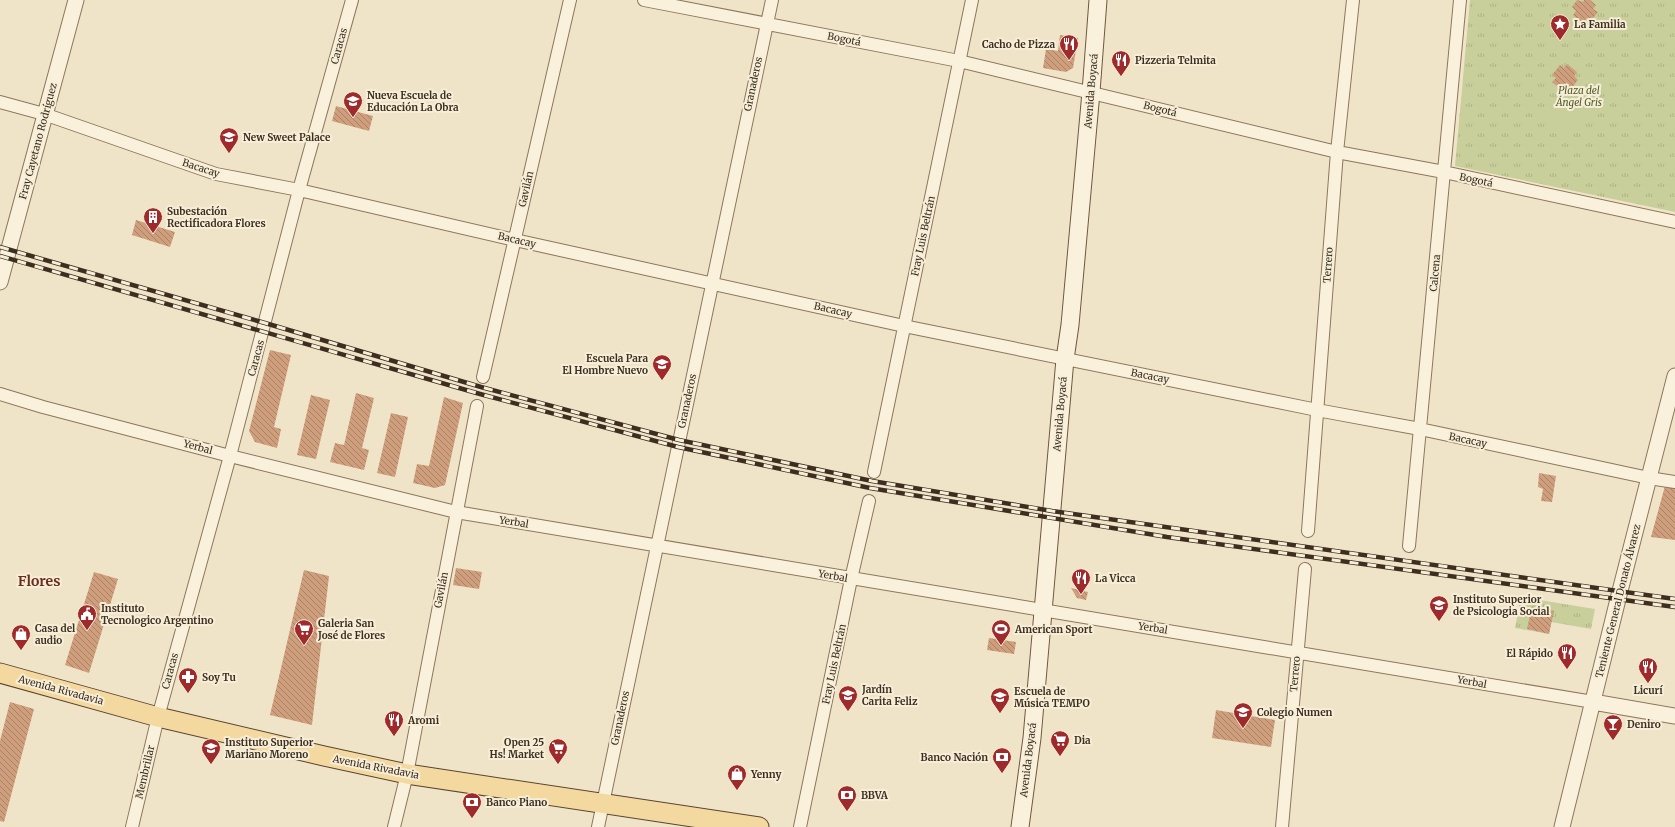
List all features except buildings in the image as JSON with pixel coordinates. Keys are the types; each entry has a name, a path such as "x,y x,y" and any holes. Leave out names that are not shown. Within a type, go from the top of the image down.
{"main road":[{"name":"Avenida Boyacá","path":"1020,827 1032,738 1065,359 1070,326 1091,92 1098,0"},
{"name":"Avenida Rivadavia","path":"0,673 158,716 324,756 407,774 759,827"}],"street":[{"name":"Fray Cayetano Rodríguez","path":"0,282 44,114 76,0"},
{"name":"Caracas","path":"158,716 230,456 299,190 352,0"},
{"name":"Gavilán","path":"483,377 570,0"},
{"name":"Bogotá","path":"644,0 959,62 1091,92 1337,152 1444,172 1675,222"},
{"name":"Granaderos","path":"598,827 711,283 772,0"},
{"name":"Fray Luis Beltrán","path":"874,472 972,0"},
{"name":"Terrero","path":"1308,531 1337,152 1353,0"},
{"name":"Calcena","path":"1409,546 1460,0"},
{"name":"Bacacay","path":"0,102 44,114 216,174 299,190 515,240 904,326 1317,410 1420,429 1649,478 1675,482"},
{"name":"Teniente General Donato Álvarez","path":"1562,827 1675,376"},
{"name":"Yerbal","path":"0,394 43,407 230,456 456,512 1675,716"},
{"name":"Gavilán","path":"394,827 407,774 477,406"},
{"name":"Fray Luis Beltrán","path":"800,827 851,579 869,501"},
{"name":"Terrero","path":"1282,827 1296,652 1305,569"},
{"name":"Membrillar","path":"132,827 158,716"}],"green space":[{"name":"Plaza del Ángel Gris","path":"1470,0 1675,0 1675,212 1455,166"},
{"path":"1582,88 1597,109 1561,133 1547,112"},
{"path":"1521,597 1595,609 1591,629 1551,622 1549,634 1515,628"}],"railway":[{"path":"0,247 481,387 679,440 872,481 1052,511 1675,599"},
{"path":"0,256 480,394 678,447 870,488 1167,537 1675,607"}],"place":[{"name":"La Familia","path":"1560,41"},
{"name":"Cacho de Pizza","path":"1069,61"},
{"name":"Pizzeria Telmita","path":"1121,77"},
{"name":"Nueva Escuela de Educación La Obra","path":"353,118"},
{"name":"New Sweet Palace","path":"229,154"},
{"name":"Subestación Rectificadora Flores","path":"153,234"},
{"name":"Escuela Para El Hombre Nuevo","path":"662,381"},
{"name":"La Vicca","path":"1081,595"},
{"name":"Instituto Superior de Psicologia Social","path":"1439,622"},
{"name":"Instituto Tecnologico Argentino","path":"87,631"},
{"name":"Galeria San José de Flores","path":"304,646"},
{"name":"American Sport","path":"1001,646"},
{"name":"Casa del audio","path":"21,651"},
{"name":"El Rápido","path":"1567,670"},
{"name":"Licurí","path":"1648,684"},
{"name":"Soy Tu","path":"188,694"},
{"name":"Jardín Carita Feliz","path":"848,712"},
{"name":"Escuela de Música TEMPO","path":"1000,714"},
{"name":"Colegio Numen","path":"1243,729"},
{"name":"Aromi","path":"394,737"},
{"name":"Deniro","path":"1613,741"},
{"name":"Dia","path":"1060,757"},
{"name":"Instituto Superior Mariano Moreno","path":"211,765"},
{"name":"Open 25 Hs! Market","path":"558,765"},
{"name":"Banco Nación","path":"1002,774"},
{"name":"Yenny","path":"737,791"},
{"name":"BBVA","path":"847,812"},
{"name":"Banco Piano","path":"472,819"}],"district":[{"name":"Flores","path":"39,581"}]}
